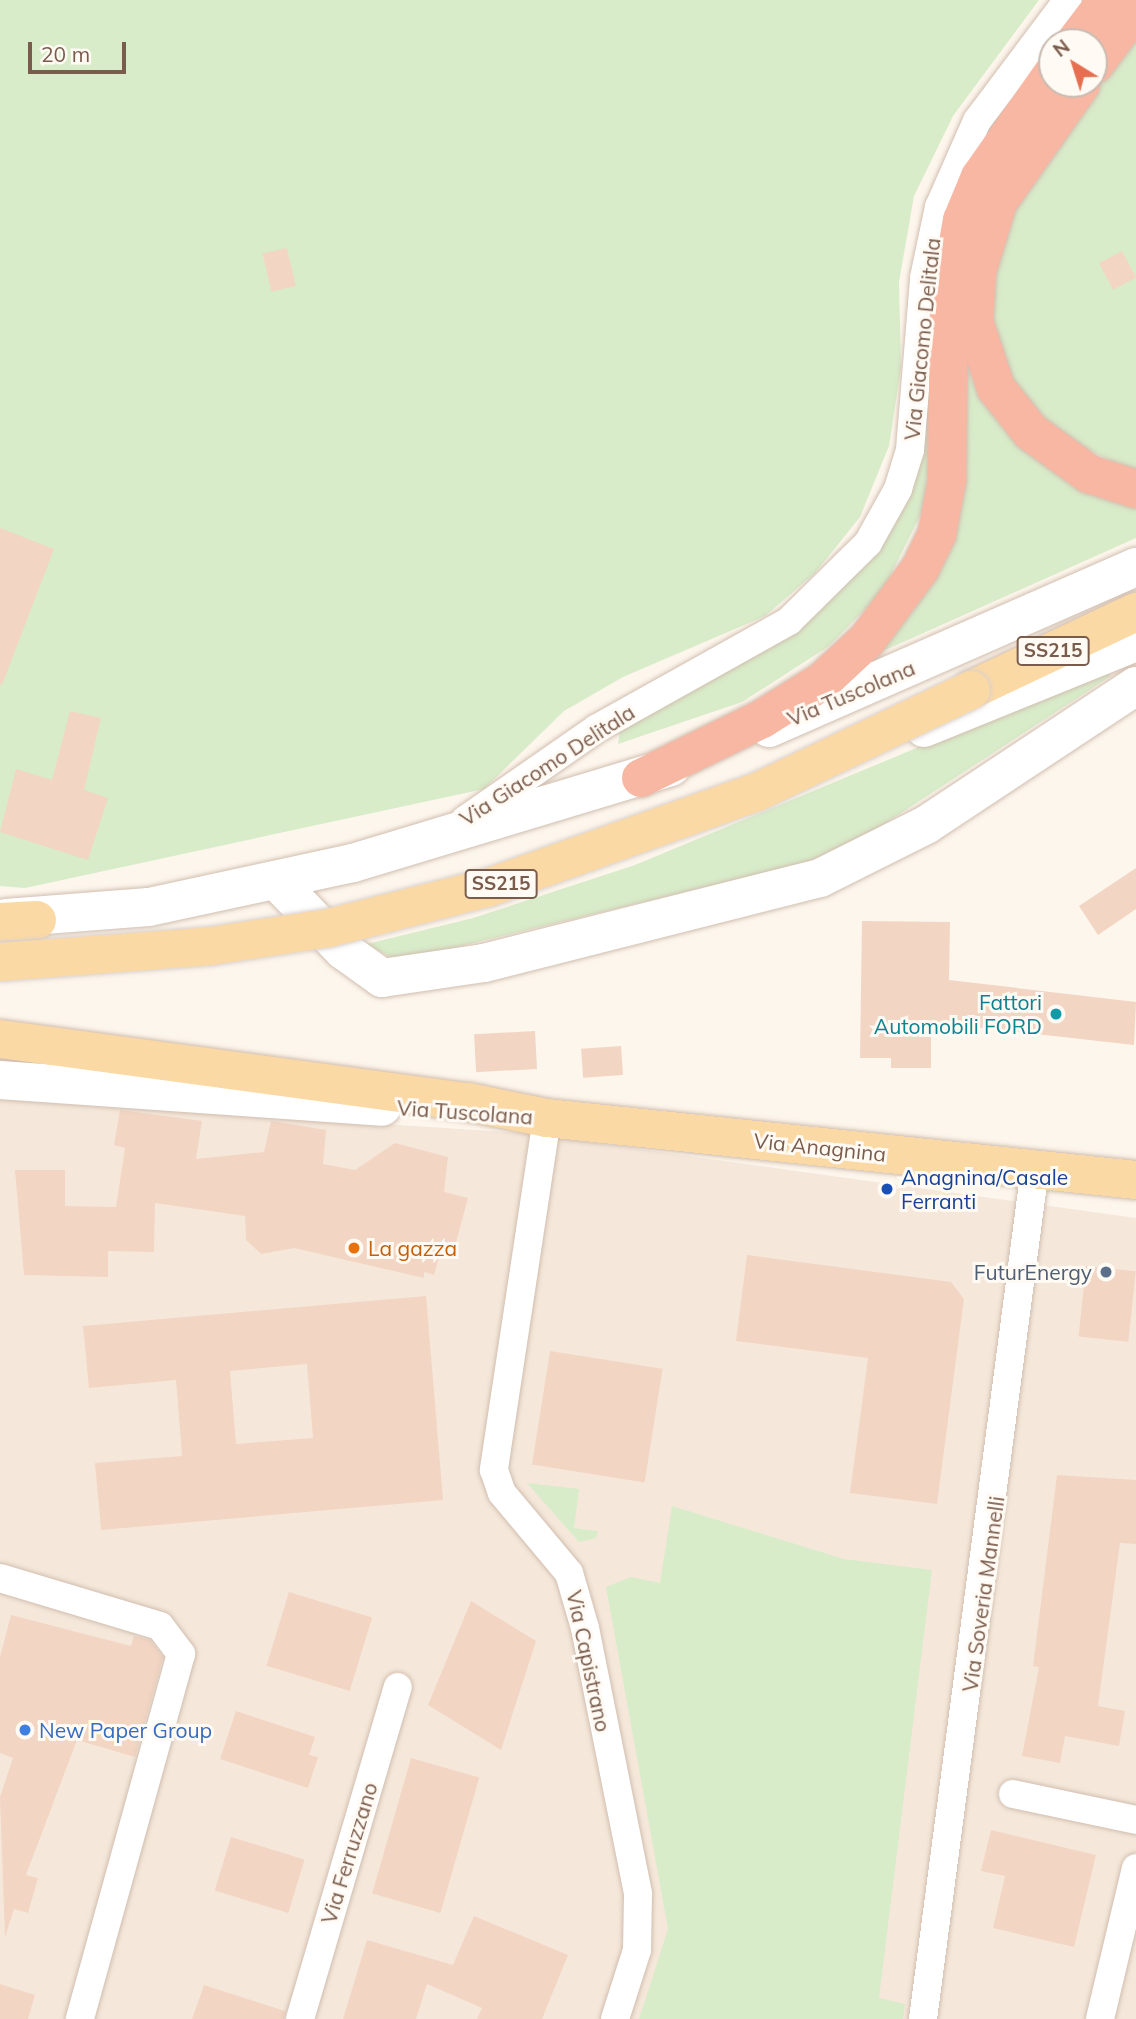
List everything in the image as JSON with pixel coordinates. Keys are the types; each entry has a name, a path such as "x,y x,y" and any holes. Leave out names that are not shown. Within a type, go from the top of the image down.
{"highway":[{"path":"1086,28 1107,0"},
{"path":"1108,46 1136,9"},
{"path":"641,778 762,719 823,681 867,640 920,569 937,534 947,480 949,293 962,220 993,156 1038,93"},
{"path":"1070,98 998,202 977,271 974,322 996,388 1031,432 1089,474 1136,489"}],"main road":[{"name":"Via Tuscolana","path":"12,920 149,908 276,880 422,844 641,778 1136,567"},
{"name":"SS215","path":"0,962 166,952 369,919 587,857 824,762 1136,612"},
{"path":"824,762 960,715 1136,642"},
{"path":"276,880 343,950 382,978 484,963 820,878 926,825 1136,686"},
{"name":"Via Tuscolana","path":"0,1039 468,1102 547,1118"},
{"name":"Via Tuscolana","path":"0,1080 547,1118"},
{"name":"Via Anagnina","path":"547,1118 1136,1180"}],"street":[{"name":"Via Giacomo Delitala","path":"422,844 596,729 789,621 868,543 898,489 911,450 924,278 939,207 977,121 1068,0"},
{"name":"Via Capistrano","path":"547,1118 494,1470 502,1493 569,1573 585,1628 638,1894 637,1950 615,2019"},
{"name":"Via Soveria Mannelli","path":"923,2019 1035,1168"},
{"path":"0,1578 160,1626 181,1654 80,2019"},
{"name":"Via Ferruzzano","path":"300,2019 398,1687"},
{"path":"1013,1794 1136,1820"},
{"path":"1100,2019 1136,1868"}],"shaded area":[{"path":"0,1099 523,1133 1136,1218 1136,2019 0,2019"}],"green space":[{"path":"0,0 1039,0 953,116 914,196 899,282 901,368 889,446 860,517 815,573 765,616 623,677 564,711 484,789 25,888 0,886"},
{"path":"1136,15 1136,474 1060,435 1014,390 983,294 1032,159 1076,98 1108,98 1108,54"},
{"path":"928,341 934,435 923,510 882,592 829,646 742,702 618,744 620,731 807,621 860,569"},
{"path":"963,359 978,391 1043,464 1136,501 1136,538 872,656 908,604"},
{"path":"1104,670 1111,676 872,832 810,862 420,956 395,960 367,944 473,918 635,865"},
{"path":"527,1483 579,1489 574,1528 598,1531 596,1538 579,1542"},
{"path":"672,1506 844,1559 932,1570 879,1998 905,2004 903,2019 639,2019 668,1929 606,1587 631,1577 660,1583"}],"building":[{"path":"287,248 296,286 271,292 263,254"},
{"path":"1122,251 1136,278 1113,290 1099,263"},
{"path":"0,528 54,549 2,685 0,684"},
{"path":"70,711 101,718 84,790 108,798 88,860 0,832 16,769 52,780"},
{"path":"1136,868 1136,909 1098,935 1079,906"},
{"path":"862,921 950,922 949,980 1136,1002 1134,1045 948,1024 948,1035 931,1035 931,1068 891,1068 891,1058 860,1058"},
{"path":"535,1031 537,1069 476,1072 474,1034"},
{"path":"621,1046 623,1075 583,1078 581,1049"},
{"path":"120,1110 202,1121 196,1159 264,1152 271,1121 326,1130 323,1164 355,1170 395,1143 448,1157 444,1192 468,1198 455,1246 443,1242 434,1275 424,1272 424,1278 294,1248 261,1254 246,1240 245,1216 155,1203 154,1252 108,1251 108,1277 24,1275 15,1170 65,1170 65,1206 116,1207 125,1148 114,1145"},
{"path":"747,1255 951,1282 964,1299 937,1504 850,1493 868,1358 736,1341"},
{"path":"1086,1266 1136,1271 1128,1342 1079,1337"},
{"path":"426,1296 443,1500 101,1530 95,1463 182,1456 176,1380 89,1388 83,1326","holes":["307,1364 313,1438 236,1444 230,1371"]},
{"path":"550,1351 663,1369 645,1482 532,1465"},
{"path":"1057,1475 1136,1480 1136,1544 1120,1543 1098,1706 1125,1711 1119,1746 1065,1736 1060,1763 1022,1756 1039,1667 1033,1666"},
{"path":"289,1592 372,1617 350,1691 266,1666"},
{"path":"471,1601 536,1641 501,1750 428,1705"},
{"path":"11,1615 131,1646 134,1636 150,1640 163,1657 135,1757 77,1740 26,1875 38,1878 28,1913 14,1909 5,1937 0,1797 13,1758 0,1753 0,1657"},
{"path":"236,1711 315,1737 309,1755 318,1757 308,1788 220,1759"},
{"path":"411,1758 479,1778 440,1913 372,1894"},
{"path":"991,1830 1096,1855 1074,1947 993,1928 1005,1876 981,1871"},
{"path":"231,1837 305,1860 288,1913 215,1891"},
{"path":"474,1916 568,1955 542,2019 477,2019 482,2008 427,1984 416,2019 343,2019 367,1940 453,1965"},
{"path":"0,1984 35,1995 28,2019 0,2019"},
{"path":"204,1985 285,2011 284,2019 192,2019"}],"place":[{"name":"Fattori Automobili FORD","path":"1056,1014"},
{"name":"Anagnina/Casale Ferranti","path":"887,1189"},
{"name":"La gazza","path":"354,1248"},
{"name":"FuturEnergy","path":"1106,1272"},
{"name":"New Paper Group","path":"25,1730"}]}
